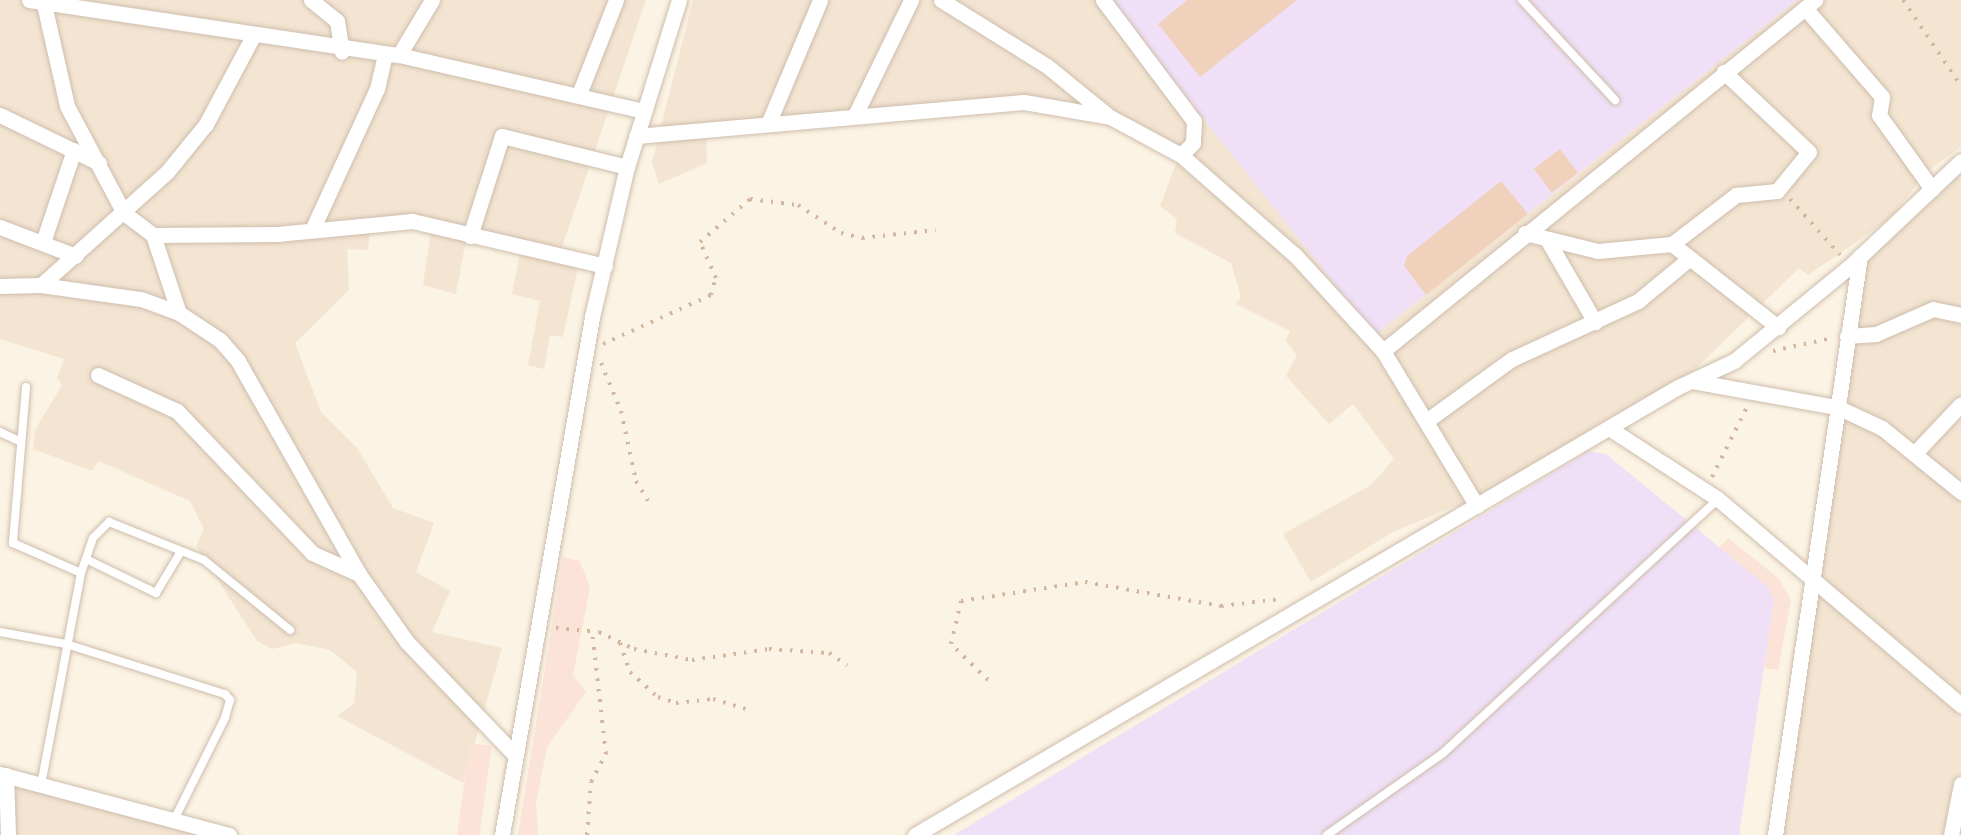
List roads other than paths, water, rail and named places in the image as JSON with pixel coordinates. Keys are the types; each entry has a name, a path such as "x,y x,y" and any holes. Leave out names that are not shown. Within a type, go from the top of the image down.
{"street":[{"path":"30,0 342,52 392,55 643,111"},
{"path":"310,0 337,21 342,52"},
{"path":"312,230 392,55 431,0"},
{"path":"580,94 616,0"},
{"path":"502,835 586,349 627,167 679,0"},
{"path":"768,124 820,0"},
{"path":"856,113 910,0"},
{"path":"941,0 1047,66 1110,117 1181,156 1295,256 1383,351 1430,420 1477,506"},
{"path":"1103,0 1194,121 1195,139 1181,156"},
{"path":"45,2 68,106 102,164 124,213 153,235 179,313"},
{"path":"1383,351 1810,4 1882,97 1879,115 1886,128 1932,189"},
{"path":"41,285 124,213 206,124 252,38"},
{"path":"1525,234 1609,251 1672,244 1736,195 1777,191 1808,147 1724,72"},
{"path":"636,136 856,113 1024,102 1110,117"},
{"path":"0,115 102,164"},
{"path":"470,236 502,136 627,167"},
{"path":"43,242 74,150"},
{"path":"914,835 1692,380 1734,361 1855,262 1961,161"},
{"path":"153,235 312,230 412,221 605,266"},
{"path":"0,228 76,256"},
{"path":"1548,240 1595,322"},
{"path":"1672,244 1778,326"},
{"path":"1430,420 1512,360 1638,301 1690,258"},
{"path":"1776,835 1816,581 1855,262"},
{"path":"0,286 41,285 141,300 179,313 238,361 358,574 418,655 513,754"},
{"path":"1846,336 1889,329 1933,309 1961,316"},
{"path":"98,374 177,411 312,552 358,574"},
{"path":"1692,380 1752,396 1836,408 1915,453 1961,492"},
{"path":"1915,453 1961,404"},
{"path":"1612,430 1711,495 1961,705"},
{"path":"8,835 3,774 229,835"},
{"path":"1951,835 1961,784"}],"lane":[{"path":"1522,0 1615,100"},
{"path":"13,543 22,474 17,440 26,387"},
{"path":"0,432 17,440"},
{"path":"1327,835 1442,754 1711,495"},
{"path":"41,785 81,573 109,522 127,524 180,553 204,560 290,630"},
{"path":"0,538 81,573"},
{"path":"86,559 156,593 180,553"},
{"path":"0,632 66,644 230,700 174,820"}]}
